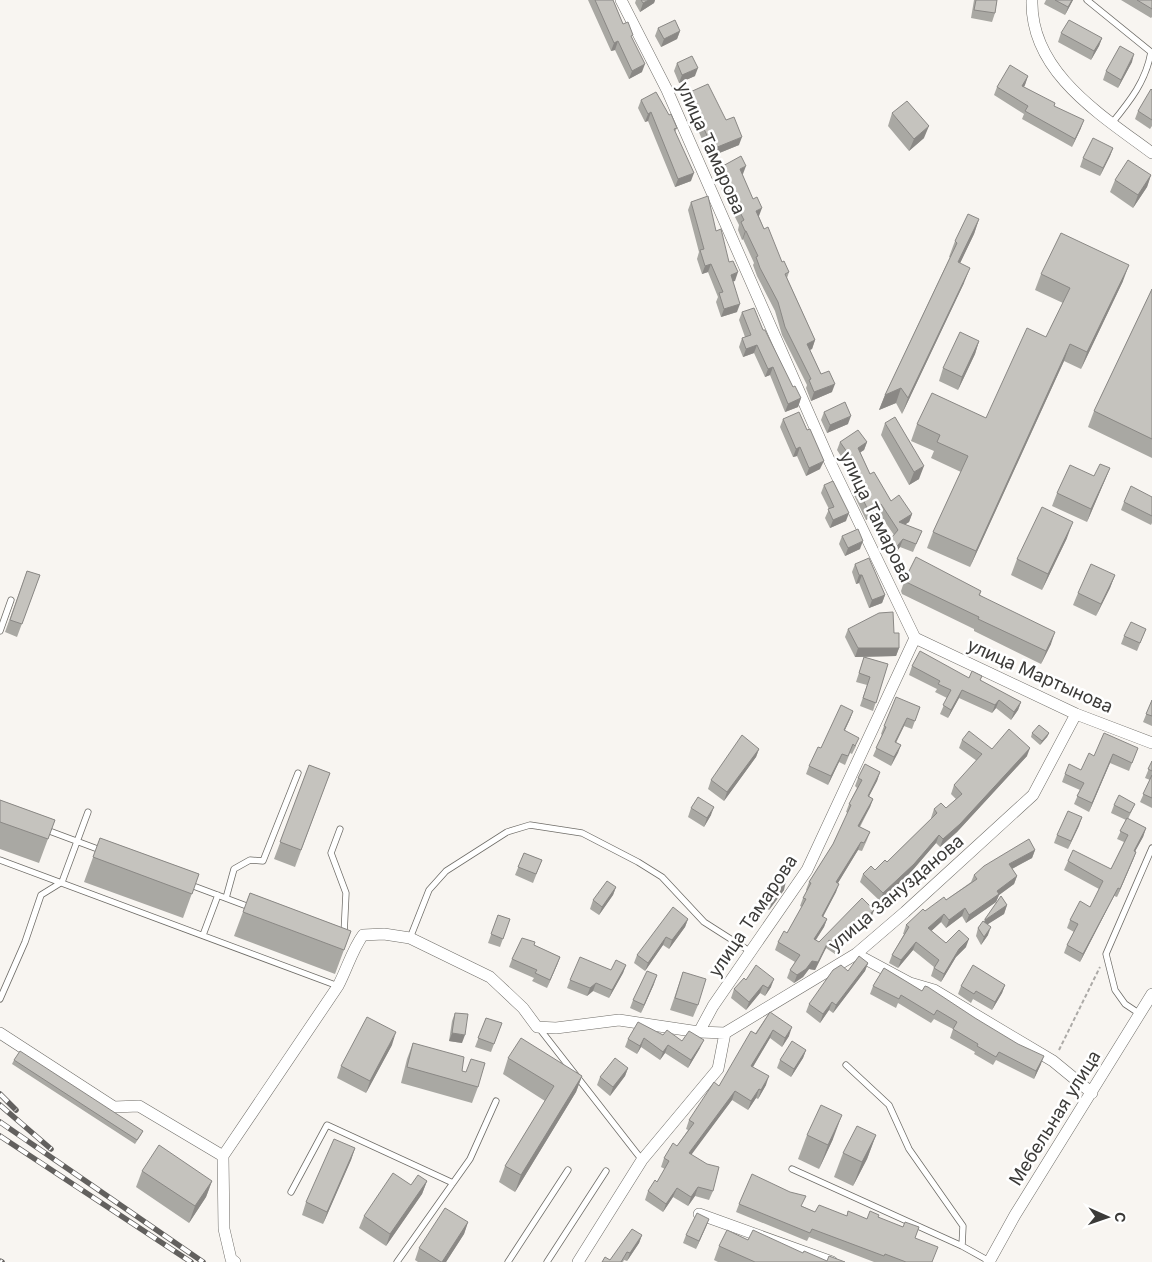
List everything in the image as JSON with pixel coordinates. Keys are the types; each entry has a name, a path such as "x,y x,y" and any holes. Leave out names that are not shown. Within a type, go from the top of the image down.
{"street":[{"name":"улица Тамарова","path":"621,0 667,90 830,462 915,638 808,870 713,1006 698,1032"},
{"path":"1032,0 1035,33 1047,60 1073,90 1152,154"},
{"name":"улица Мартынова","path":"915,638 1076,714 1152,743"},
{"name":"улица Занузданова","path":"725,1033 856,954 1033,796 1076,714"},
{"path":"236,1262 231,1259 224,1229 223,1156 338,986 348,967 352,944 363,935 384,934 410,938 490,977 523,1008 537,1027 556,1028 619,1020 698,1032 725,1033 718,1070 642,1160 578,1262"},
{"path":"856,954 910,984 934,990 1053,1061 1092,1092"},
{"name":"Мебельная улица","path":"989,1262 1015,1215 1152,994"},
{"path":"0,1033 114,1107 139,1106 223,1156"},
{"path":"699,1214 832,1262"}],"lane":[{"path":"1087,0 1151,52 1147,71 1132,98 1112,123"},
{"path":"0,631 11,600"},
{"path":"226,898 234,869 250,860 263,861 298,773"},
{"path":"0,999 25,942 41,895 62,882 88,812"},
{"path":"35,825 106,852"},
{"path":"410,938 429,890 446,871 507,832 530,825 582,833 638,862 662,877 704,922 751,952"},
{"path":"335,938 344,941 346,893 330,853 340,829"},
{"path":"1140,1014 1125,1004 1115,990 1106,954 1152,848"},
{"path":"0,860 338,986"},
{"path":"180,881 263,911"},
{"path":"203,935 218,895"},
{"path":"537,1027 642,1160"},
{"path":"846,1065 889,1105 909,1149 963,1226 962,1246"},
{"path":"397,1262 470,1159 496,1101"},
{"path":"291,1192 327,1125 453,1183"},
{"path":"792,1169 962,1246 989,1262"},
{"path":"508,1262 568,1170"},
{"path":"548,1262 606,1171"}],"path":[{"path":"1053,1061 1106,954"}],"building":[{"path":"595,0 613,0 623,24 628,22 633,35 631,36 645,64 632,71 618,41 614,43"},
{"path":"976,0 997,0 995,13 974,10"},
{"path":"1055,0 1072,0 1068,7"},
{"path":"1137,0 1152,0 1152,9"},
{"path":"675,20 680,31 664,39 658,28"},
{"path":"1069,20 1102,38 1094,51 1061,33"},
{"path":"1120,46 1134,54 1121,80 1106,71"},
{"path":"692,56 698,68 682,75 677,63"},
{"path":"1010,65 1028,76 1022,86 1055,103 1054,106 1084,120 1075,139 1025,111 1028,106 997,87"},
{"path":"708,84 726,120 734,117 742,137 710,150 706,141 709,140 688,93"},
{"path":"1152,90 1152,120 1138,111"},
{"path":"656,92 669,115 671,114 677,128 674,129 694,173 678,179 651,112 648,114 641,100"},
{"path":"907,101 929,126 914,139 892,113"},
{"path":"1093,138 1113,148 1103,168 1083,158"},
{"path":"741,156 746,166 740,169 753,199 757,197 762,208 756,211 764,229 768,227 782,262 784,261 789,272 785,274 815,340 807,344 821,374 829,371 835,384 814,392 809,380 811,379 785,327 778,302 760,268 756,257 758,256 741,222 744,220 724,181 727,180 721,167"},
{"path":"1128,160 1151,175 1138,195 1115,180"},
{"path":"708,196 716,231 721,229 729,262 733,261 738,272 731,275 740,304 724,309 719,293 723,292 711,264 705,266 700,250 704,249 691,202"},
{"path":"968,214 979,219 958,262 970,268 908,398 901,388 885,395 957,243 955,241"},
{"path":"1061,233 1129,265 1087,352 1070,344 976,551 933,532 968,456 937,442 940,435 917,424 932,393 986,418 1027,328 1046,337 1070,288 1041,274"},
{"path":"1152,289 1152,439 1094,411"},
{"path":"754,308 763,330 765,330 793,387 795,386 801,398 788,404 773,367 768,369 757,345 746,349 742,338 751,335 742,312"},
{"path":"960,332 979,341 962,377 943,368"},
{"path":"845,402 851,416 830,425 824,412"},
{"path":"799,412 807,430 810,429 824,461 809,468 800,447 796,449 783,419"},
{"path":"895,417 924,466 914,472 885,423"},
{"path":"858,430 867,442 858,448 870,474 874,472 891,501 899,495 912,514 899,522 922,531 916,544 903,539 894,550 887,543 898,530 881,504 869,512 855,483 858,481 850,464 854,462 840,442"},
{"path":"1100,464 1110,468 1091,509 1057,493 1070,465 1094,476"},
{"path":"833,481 849,513 833,520 828,509 834,507 824,485"},
{"path":"1131,486 1152,497 1152,516 1124,502"},
{"path":"1042,507 1073,522 1048,574 1017,559"},
{"path":"858,529 863,541 848,548 842,536"},
{"path":"916,557 981,591 979,595 1055,632 1046,651 906,582 905,579"},
{"path":"869,558 885,595 872,600 862,575 859,575 855,564"},
{"path":"1091,564 1115,575 1101,604 1078,593"},
{"path":"27,571 40,575 22,624 10,620"},
{"path":"893,612 894,633 899,633 899,648 858,648 848,629 879,613"},
{"path":"1131,622 1146,629 1140,643 1124,636"},
{"path":"920,651 969,678 972,671 982,676 980,680 1021,702 1014,712 999,700 995,705 962,690 951,710 943,705 951,690 938,684 940,681 912,666"},
{"path":"864,657 888,664 876,703 863,698 870,677 859,673"},
{"path":"896,697 920,707 915,721 907,718 895,742 901,745 894,757 876,748 886,727 884,726"},
{"path":"1152,700 1152,716 1146,714"},
{"path":"841,705 853,711 844,730 859,738 855,746 853,744 848,756 842,754 831,776 809,766 818,747 821,748"},
{"path":"1039,725 1049,733 1042,741 1032,733"},
{"path":"1009,729 1030,748 960,824 943,839 939,835 914,864 883,893 863,874 871,866 875,870 885,860 887,862 937,813 934,809 941,803 946,808 962,794 954,785 982,754 962,740 969,731 992,749"},
{"path":"1104,733 1138,748 1132,763 1113,754 1092,803 1077,796 1084,783 1065,774 1069,764 1081,770 1089,753 1094,756"},
{"path":"742,735 759,749 727,792 711,780"},
{"path":"1152,761 1152,771 1148,769"},
{"path":"865,764 880,772 868,796 873,799 858,826 870,832 864,843 861,842 836,882 839,884 822,916 827,919 814,939 819,942 862,898 874,910 854,929 851,926 838,946 829,940 818,962 812,961 806,969 797,975 790,970 800,955 778,942 784,931 787,933 806,899 803,898 811,883 809,882 833,844 851,805 849,804 862,780 858,778"},
{"path":"309,765 330,773 301,850 280,842"},
{"path":"1152,775 1152,798 1143,794"},
{"path":"1119,795 1135,804 1130,813 1114,805"},
{"path":"698,797 714,807 707,818 691,808"},
{"path":"0,800 55,820 48,839 0,822"},
{"path":"1068,811 1082,817 1071,841 1057,835"},
{"path":"1127,818 1146,828 1134,851 1136,852 1120,889 1118,888 1083,954 1067,945 1078,924 1070,920 1080,901 1090,907 1103,881 1068,861 1073,850 1111,869 1128,835 1120,831"},
{"path":"100,838 199,874 192,894 93,857"},
{"path":"1029,839 1035,850 1009,864 1017,876 997,891 999,894 969,915 965,908 949,920 944,914 928,928 946,943 959,930 969,939 959,949 944,974 934,968 939,960 916,942 901,960 892,955 909,927 906,925 923,909 925,911 944,897 946,900 977,879 974,875 984,866"},
{"path":"524,853 542,860 536,874 518,867"},
{"path":"778,875 786,881 772,902 763,895"},
{"path":"607,881 616,887 602,907 593,900"},
{"path":"250,893 351,931 344,950 243,912"},
{"path":"1001,896 1007,905 985,920 985,919"},
{"path":"673,907 688,919 672,940 666,937 648,963 637,955"},
{"path":"498,915 510,919 503,939 491,934"},
{"path":"983,921 991,927 984,937 978,928"},
{"path":"522,938 535,942 534,945 560,957 550,980 535,973 537,970 512,959"},
{"path":"859,956 868,963 836,1005 832,1002 823,1014 809,1004 833,970 841,965 848,971"},
{"path":"580,957 611,970 616,960 626,965 612,990 596,983 590,988 570,980"},
{"path":"756,965 774,979 768,988 763,985 749,1002 734,989 744,978 746,980"},
{"path":"973,965 1005,985 995,1002 976,991 974,994 961,986"},
{"path":"884,968 922,991 925,986 928,987 1018,1044 1044,1056 1036,1071 999,1052 996,1057 977,1046 978,1044 953,1029 957,1022 937,1010 934,1015 901,995 899,999 873,986"},
{"path":"647,971 657,975 644,1005 633,1000"},
{"path":"683,972 706,979 698,1005 675,998"},
{"path":"770,1012 792,1027 785,1038 773,1030 751,1066 769,1076 761,1090 759,1089 751,1101 735,1091 689,1153 707,1164 719,1167 713,1191 698,1187 691,1197 677,1188 666,1204 648,1191 655,1180 657,1182 669,1161 664,1158 673,1143 677,1146 694,1123 689,1120 714,1082 719,1086 751,1031 756,1034"},
{"path":"455,1013 468,1014 465,1035 452,1033"},
{"path":"367,1017 396,1032 370,1081 341,1066"},
{"path":"486,1018 502,1023 494,1044 478,1038"},
{"path":"638,1022 663,1035 667,1030 682,1041 689,1031 704,1040 691,1060 668,1045 663,1052 644,1038 640,1046 628,1039"},
{"path":"521,1038 582,1076 521,1175 505,1166 554,1086 508,1058"},
{"path":"792,1041 806,1050 794,1069 780,1060"},
{"path":"413,1043 464,1057 462,1071 466,1072 471,1059 485,1063 478,1087 407,1067"},
{"path":"20,1051 143,1131 137,1140 14,1060"},
{"path":"615,1058 628,1068 613,1087 600,1077"},
{"path":"821,1105 842,1115 828,1145 807,1135"},
{"path":"857,1126 876,1135 862,1162 843,1153"},
{"path":"334,1139 355,1148 327,1212 306,1202"},
{"path":"159,1145 212,1181 195,1206 142,1171"},
{"path":"393,1173 411,1185 418,1175 427,1181 390,1234 364,1216"},
{"path":"752,1174 790,1192 806,1196 801,1206 815,1212 819,1205 847,1216 848,1211 867,1219 870,1211 879,1215 878,1217 903,1227 905,1222 919,1227 915,1238 938,1247 932,1262 906,1262 885,1254 884,1256 812,1229 810,1233 739,1204"},
{"path":"445,1208 468,1222 441,1262 419,1248"},
{"path":"697,1213 709,1219 699,1241 686,1235"},
{"path":"632,1229 642,1235 630,1253 627,1252 621,1262 602,1262 605,1257 610,1260"},
{"path":"727,1230 748,1240 753,1230 803,1253 804,1251 827,1261 829,1256 845,1262 755,1262 719,1246"}],"railway":[{"path":"0,1094 16,1110"},
{"path":"0,1105 51,1149"},
{"path":"0,1122 203,1262"},
{"path":"0,1136 191,1262"}]}
